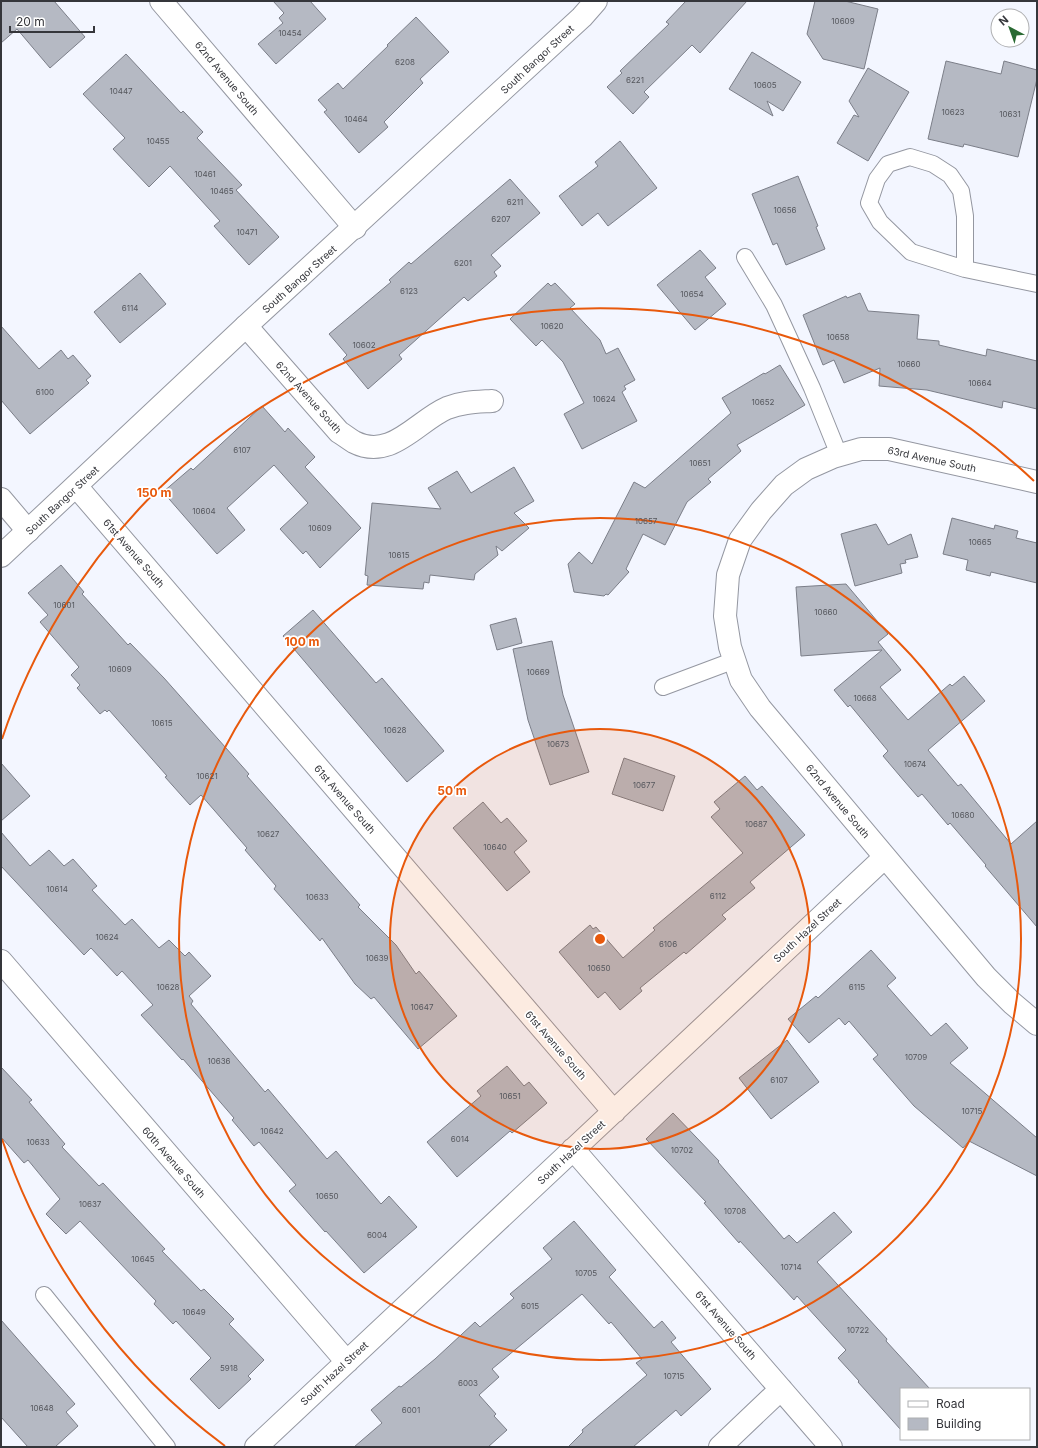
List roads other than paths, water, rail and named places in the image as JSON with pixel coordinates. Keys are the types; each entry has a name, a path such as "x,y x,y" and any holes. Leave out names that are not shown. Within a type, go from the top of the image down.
{"street":[{"name":"62nd Avenue South","path":"161,1 355,228"},
{"name":"South Bangor Street","path":"1,556 246,326 355,228 582,17 596,1"},
{"name":"62nd Avenue South","path":"246,326 339,432 355,442 371,448 399,441 428,419 447,408 467,402 492,401"},
{"name":"63rd Avenue South","path":"740,540 761,511 784,486 806,469 839,455 861,449 889,449 1037,482"},
{"name":"61st Avenue South","path":"76,486 614,1112"},
{"path":"1,499 28,531"},
{"name":"62nd Avenue South","path":"740,540 728,576 725,616 730,647 741,680 760,708 986,977 1012,1003 1037,1024"},
{"name":"South Hazel Street","path":"256,1447 886,857"},
{"name":"60th Avenue South","path":"1,961 347,1362"},
{"name":"61st Avenue South","path":"573,1149 831,1447"},
{"path":"720,1447 781,1389"}],"lane":[{"path":"965,269 965,216 961,191 950,175 933,164 910,157 888,164 877,179 869,203 880,222 911,252 965,269 1037,284"},
{"path":"746,257 774,305 812,388 839,455"},
{"path":"663,686 735,660"},
{"path":"44,1295 167,1447"}]}
